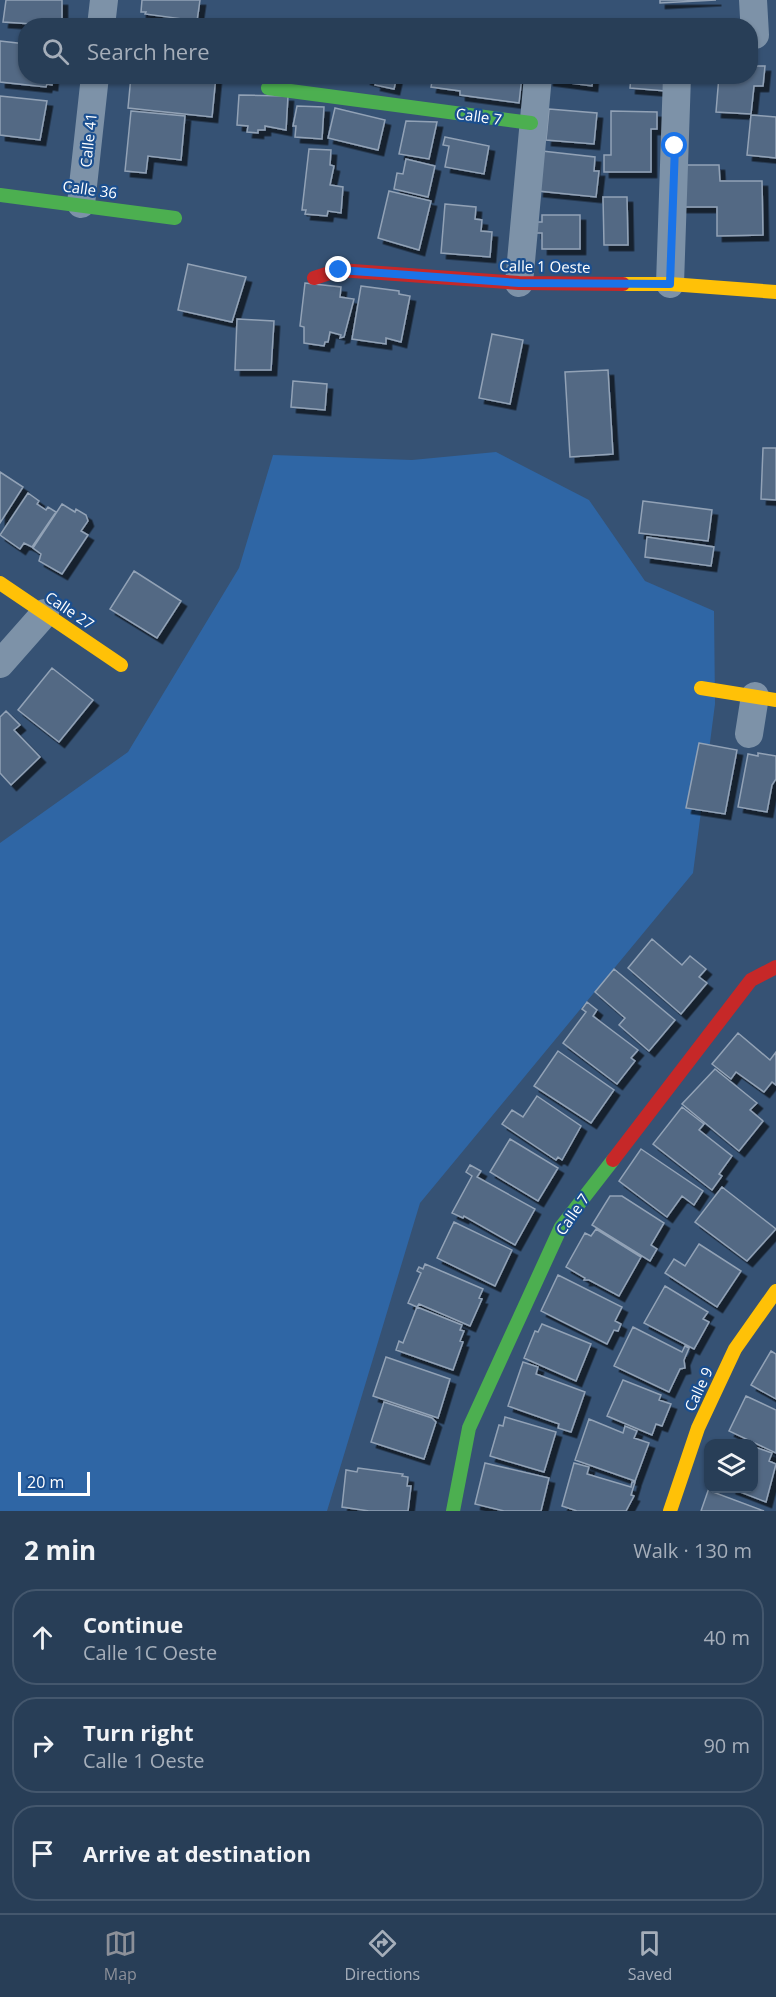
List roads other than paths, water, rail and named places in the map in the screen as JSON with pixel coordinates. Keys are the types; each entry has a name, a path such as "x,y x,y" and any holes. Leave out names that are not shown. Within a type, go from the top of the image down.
{"street":[{"path":"102,18 104,0"},
{"path":"753,0 754,18"},
{"name":"Calle 41","path":"81,204 94,84"},
{"path":"519,283 531,123 537,84"},
{"path":"670,284 677,84"},
{"name":"Calle 7","path":"268,88 531,123"},
{"name":"Calle 36","path":"0,195 175,218"},
{"name":"Calle 1 Oeste","path":"314,278 339,270 519,283 670,284 776,292"},
{"name":"Calle 27","path":"0,583 121,665"},
{"path":"0,664 45,614"},
{"path":"701,688 765,698 749,734"},
{"name":"Calle 7","path":"453,1511 469,1428 561,1227 751,980 776,967"},
{"name":"Calle 9","path":"670,1511 698,1428 735,1349 776,1291"}]}
